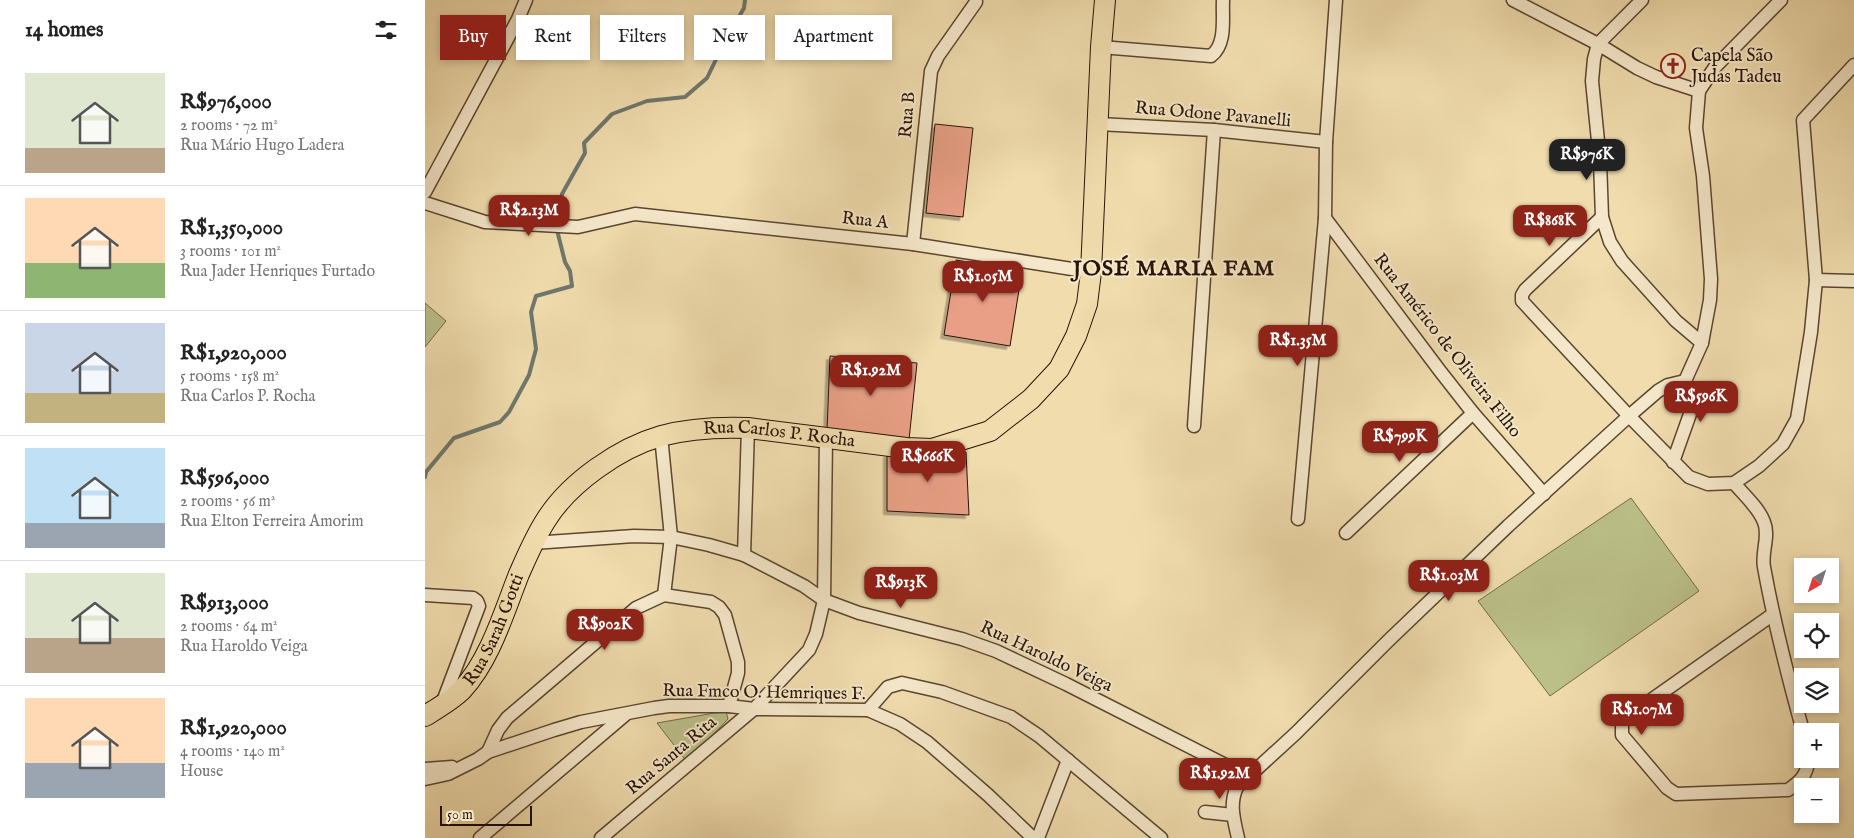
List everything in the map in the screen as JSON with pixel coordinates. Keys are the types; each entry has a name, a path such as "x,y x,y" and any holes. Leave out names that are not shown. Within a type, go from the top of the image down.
{"main road":[{"name":"Rua Carlos P. Rocha","path":"533,543 546,519 563,497 585,476 626,451 661,436 703,430 747,428 906,448 932,449 989,431 1031,399 1059,369 1076,336 1087,304 1091,272 1101,47 1105,0"},
{"name":"Rua Sarah Gotti","path":"433,711 461,691 477,671 533,543"}],"street":[{"path":"425,192 518,20 526,0"},
{"path":"1101,47 1211,56 1221,44 1223,0"},
{"path":"1298,519 1325,218 1326,142 1336,0"},
{"path":"1513,0 1598,44 1637,68 1699,91"},
{"path":"1642,0 1598,44 1593,58 1592,82 1600,161 1602,218 1610,242 1622,261 1676,321 1702,343"},
{"path":"1673,462 1690,414 1691,402 1685,381 1702,343 1710,300 1711,279 1703,176 1697,128 1699,91 1715,67 1781,0"},
{"name":"Rua B","path":"913,244 931,71 938,56 976,2"},
{"path":"1602,218 1525,290 1522,295 1522,301 1629,416 1689,476 1708,484 1734,483 1759,466 1783,444 1797,419 1811,332 1816,280 1803,120 1854,65"},
{"name":"Rua Odone Pavanelli","path":"1098,124 1214,130 1326,142"},
{"path":"1194,426 1214,130"},
{"name":"Rua A","path":"425,203 485,222 578,227 635,214 913,244 1091,272"},
{"name":"Rua Américo de Oliveira Filho","path":"1325,218 1473,414 1544,494"},
{"path":"1816,280 1854,281"},
{"path":"1238,838 1233,815 1232,797 1237,786 1296,733 1395,634 1629,416 1667,385 1685,381"},
{"path":"1346,533 1473,414"},
{"path":"744,555 747,428"},
{"path":"661,436 671,537 664,595"},
{"name":"Rua Santa Rita","path":"601,838 753,710 809,650 816,634 824,600 826,437"},
{"path":"1734,483 1760,513 1765,524 1762,559 1772,615 1801,723"},
{"name":"Rua Haroldo Veiga","path":"533,543 634,536 671,537 709,544 744,555 804,586 824,600 859,612 963,638 996,651 1066,684 1247,776"},
{"name":"Rua Sarah Gotti","path":"425,595 473,598 479,606 433,711"},
{"path":"488,752 498,730 507,718 636,608 664,595 711,602 719,607 725,615 738,673 729,706"},
{"path":"1772,615 1630,715 1622,724 1622,735 1667,788 1676,794 1788,790 1802,780 1807,768"},
{"path":"867,710 888,687 902,683 943,692 1011,717 1039,736 1161,838"},
{"name":"Rua Fmco O. Hemriques F.","path":"425,779 448,774 488,752 581,722 629,711 669,706 729,706 753,710 867,710 900,724 927,742 988,794 1033,838"},
{"path":"480,838 629,711"},
{"path":"1038,838 1068,760"},
{"path":"425,769 462,767"},
{"path":"1205,812 1233,815"}],"green space":[{"path":"425,303 446,321 425,347"},
{"path":"1631,498 1699,591 1550,696 1478,601"},
{"path":"726,711 728,719 687,762 657,723"}],"building":[{"path":"935,124 973,128 963,217 926,213"},
{"path":"956,260 1022,271 1010,346 944,335"},
{"path":"830,356 917,363 909,440 827,430"},
{"path":"966,452 969,515 887,511 887,454"}],"waterway":[{"path":"425,477 426,472 454,438 500,422 509,412 529,375 536,349 531,312 536,296 572,286 570,271 565,262 558,234 562,194 585,153 584,143 612,114 647,101 685,97 707,78 744,8 745,0"}],"place":[{"name":"Capela São Judas Tadeu","path":"1673,66"}],"district":[{"name":"JOSÉ MARIA FAM","path":"1174,269"}]}
